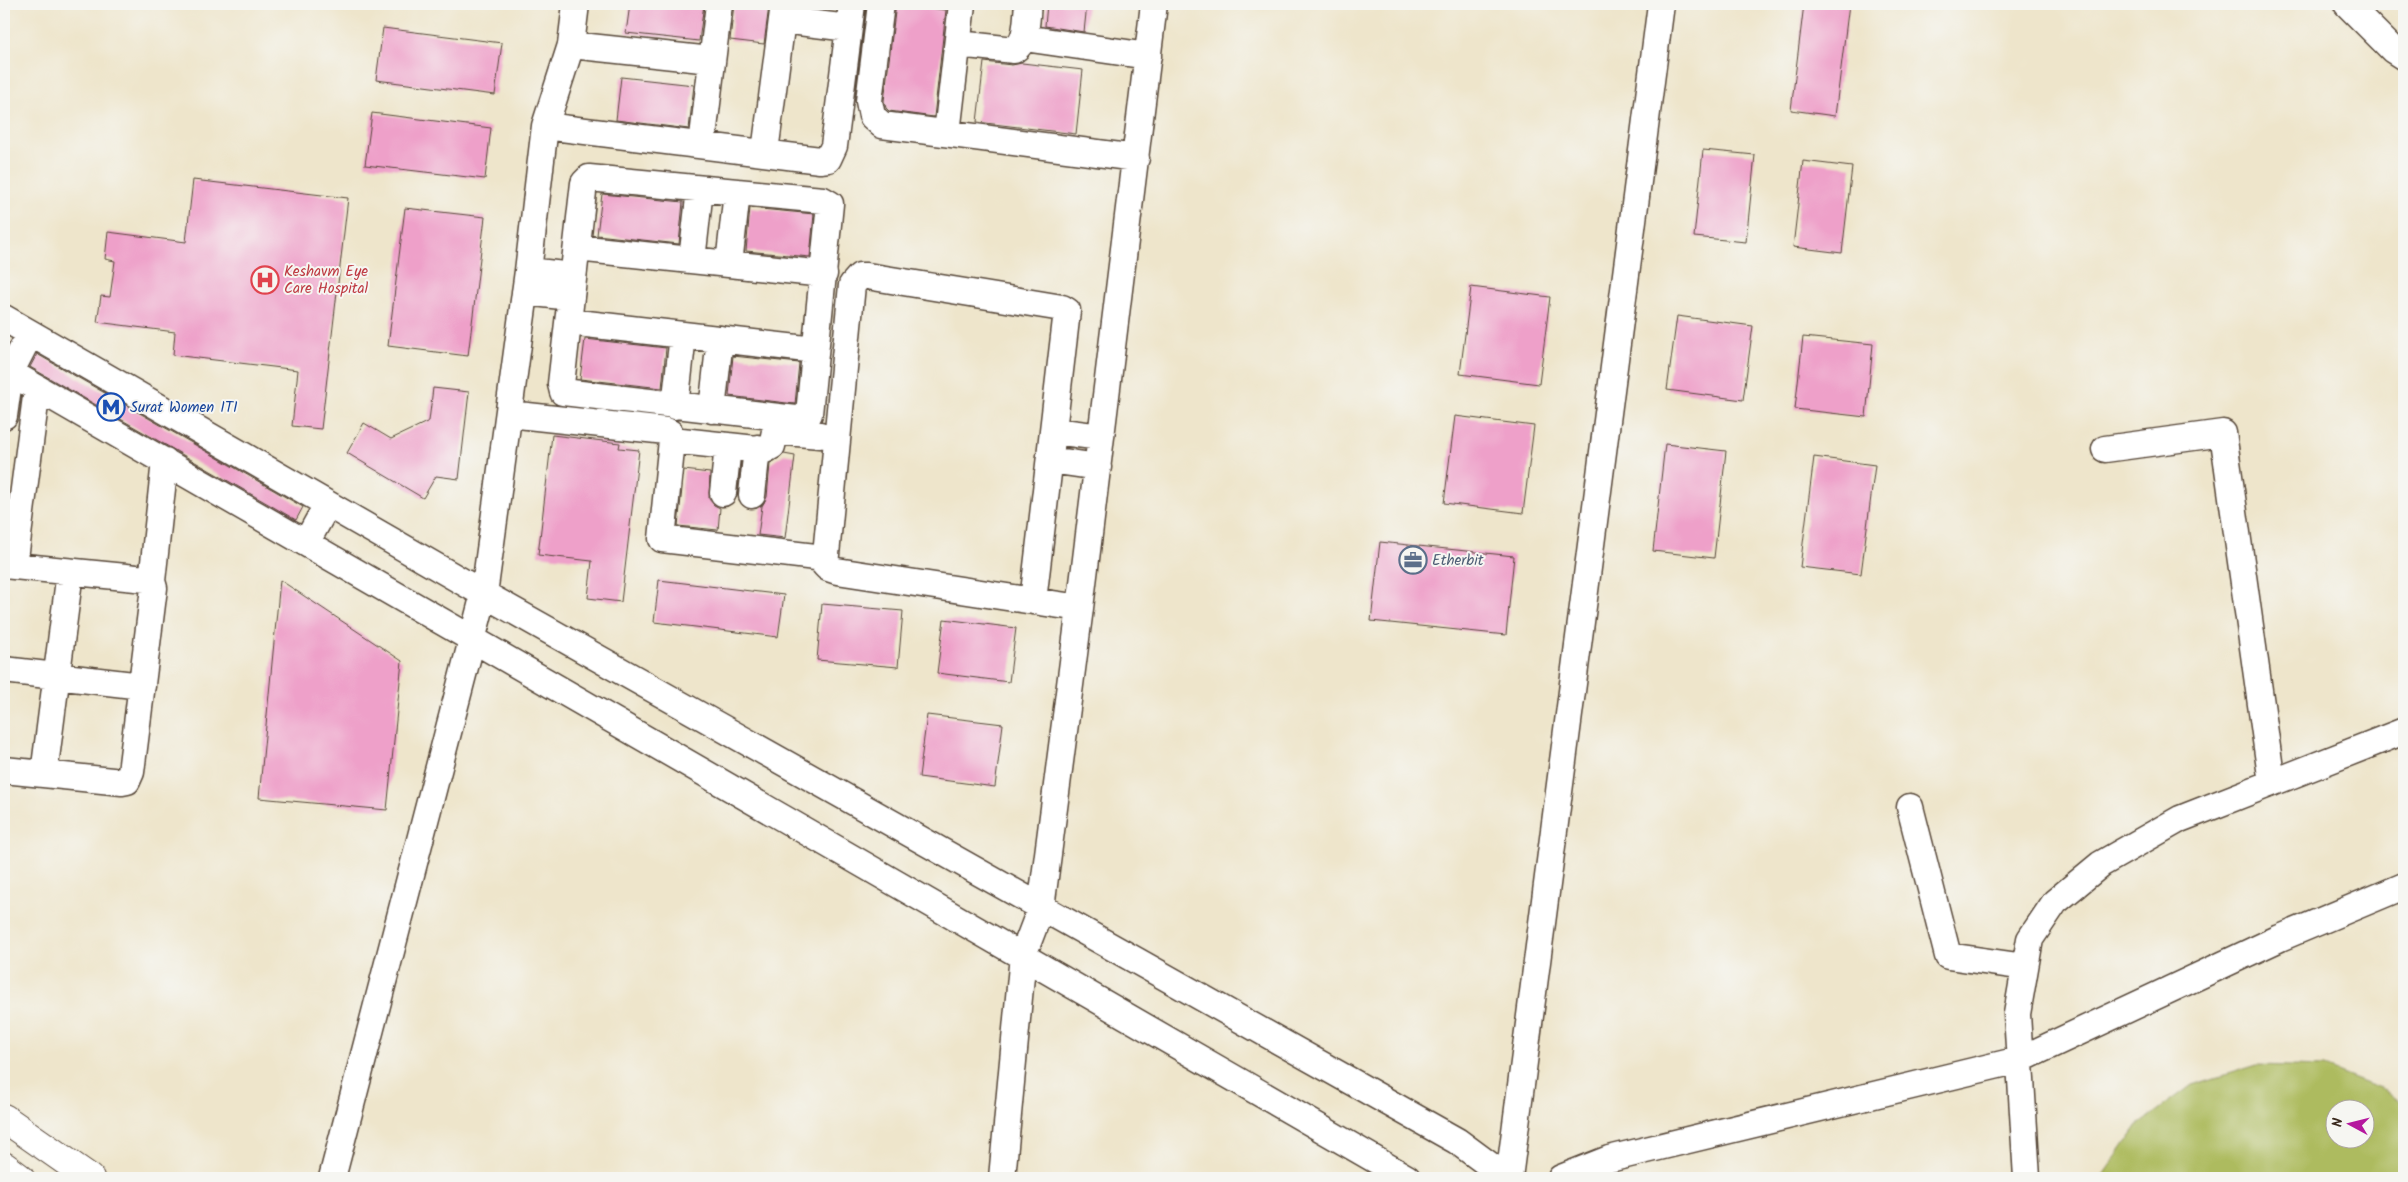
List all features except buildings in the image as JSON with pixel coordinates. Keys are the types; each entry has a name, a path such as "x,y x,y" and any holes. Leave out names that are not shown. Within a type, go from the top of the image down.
{"main road":[{"path":"4,1118 90,1178"},
{"path":"4,1166 20,1178"}],"street":[{"path":"332,1178 484,594 509,414 545,126 571,45 576,4"},
{"path":"702,145 719,4"},
{"path":"882,4 869,101 872,116 882,124 1136,158"},
{"path":"947,133 962,4"},
{"path":"958,44 1014,50 1020,46 1024,38 1028,4"},
{"path":"1002,1178 1023,955 1041,908 1098,467 1154,4"},
{"path":"4,318 484,594 1457,1141 1508,1178 1661,4"},
{"path":"2347,4 2393,50 2404,58"},
{"path":"545,126 820,160 828,159 834,146 851,16 783,12 765,152"},
{"path":"1024,38 1148,56"},
{"path":"571,45 711,60"},
{"path":"589,178 700,189 823,200 830,204 809,414 805,420 564,392 561,384 584,183 589,178"},
{"path":"692,260 700,189"},
{"path":"729,264 738,192"},
{"path":"577,248 824,274"},
{"path":"1033,601 1068,314 1065,309 860,276 852,285 824,558 828,568 837,571 1033,601 1080,608"},
{"path":"526,282 683,335 815,350"},
{"path":"4,416 7,371 30,334"},
{"path":"675,406 683,335"},
{"path":"712,410 720,339"},
{"path":"7,371 1407,1178"},
{"path":"37,389 9,566 152,581"},
{"path":"509,414 666,431 670,433 672,440 662,539 824,558"},
{"path":"672,440 768,449 772,446 775,431 820,435"},
{"path":"1054,431 1101,437"},
{"path":"2105,448 2223,433 2272,783"},
{"path":"722,493 728,446"},
{"path":"752,495 757,448"},
{"path":"1050,460 1098,467"},
{"path":"4,770 127,781 131,772 154,588 152,581 165,461"},
{"path":"306,543 328,505"},
{"path":"44,774 70,572"},
{"path":"4,670 142,686"},
{"path":"2027,1178 2017,1014 2030,939 2055,902 2101,864 2180,819 2404,731"},
{"path":"1910,806 1948,956 2025,967"},
{"path":"1561,1178 1609,1159 2019,1060 2280,938 2404,886"}],"green space":[{"path":"2257,1065 2324,1067 2386,1091 2404,1106 2404,1178 2101,1178 2138,1125 2192,1085"}],"place":[{"name":"Keshavm Eye Care Hospital","path":"265,280"},
{"name":"Surat Women ITI","path":"111,407"},
{"name":"Etherbit","path":"1413,560"}]}
